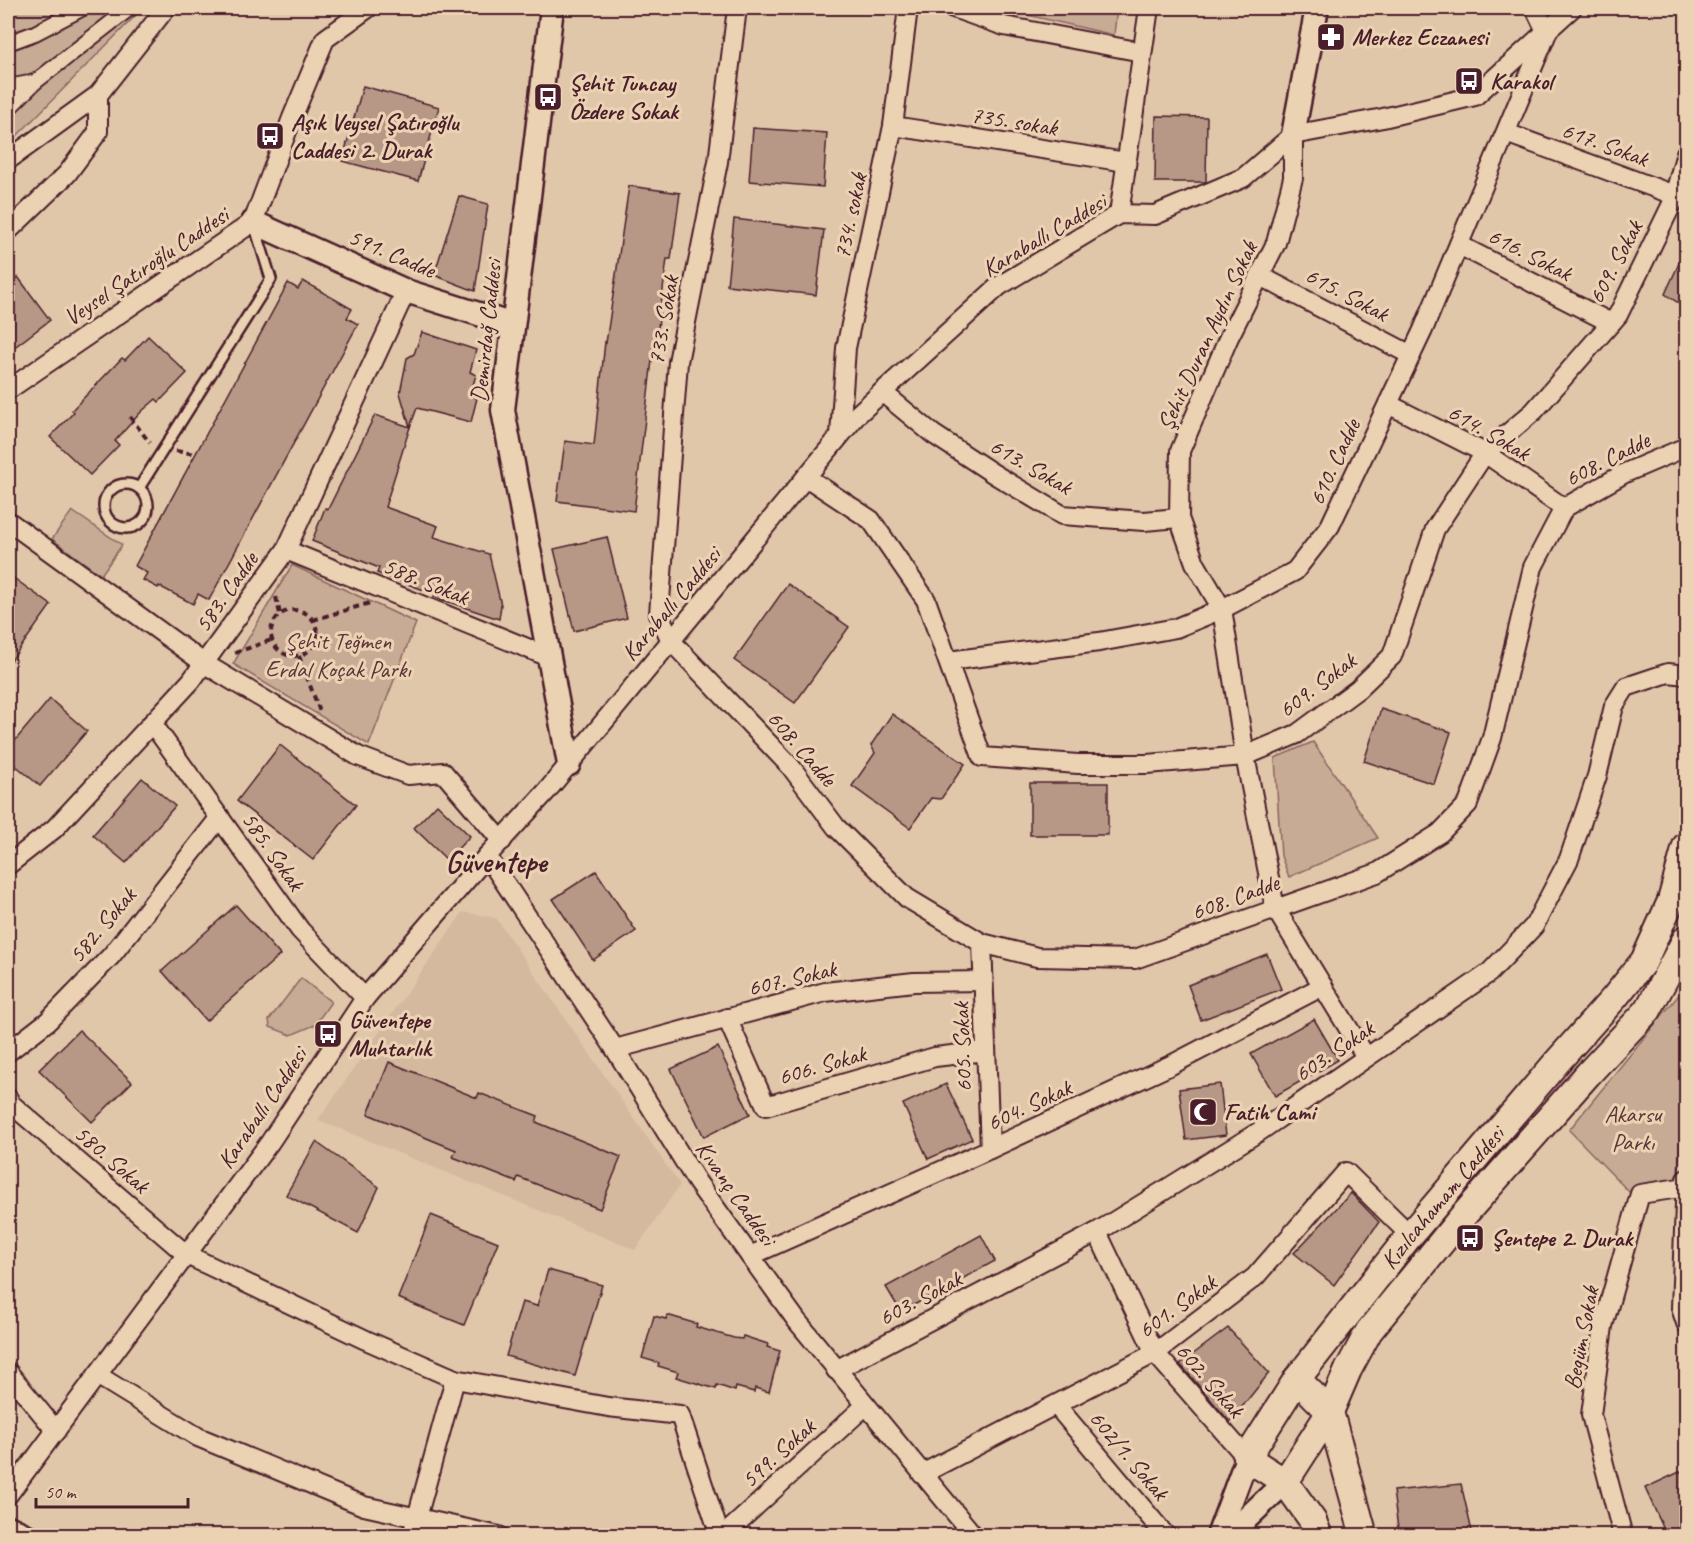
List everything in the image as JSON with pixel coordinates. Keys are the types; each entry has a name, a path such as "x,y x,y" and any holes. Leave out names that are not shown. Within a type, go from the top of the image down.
{"main road":[{"name":"Kızılcahamam Caddesi","path":"1247,1458 1298,1379 1410,1235 1644,961 1671,901 1686,846"},
{"name":"Kızılcahamam Caddesi","path":"1285,1482 1330,1412 1368,1331 1463,1216 1588,1074 1648,1010 1686,939"},
{"path":"1298,1379 1330,1412 1364,1536"},
{"path":"1247,1458 1285,1482 1313,1521 1319,1536"}],"street":[{"path":"8,43 35,33 83,8"},
{"path":"8,109 35,82 130,8"},
{"path":"8,160 98,94 166,8"},
{"name":"Veysel Şatıroğlu Caddesi","path":"8,390 253,222 325,39 349,13 368,8"},
{"name":"Demirdağ Caddesi","path":"552,8 503,410 569,765"},
{"name":"733. Sokak","path":"671,641 658,614 678,362 718,162 737,8"},
{"name":"734. sokak","path":"840,435 846,348 894,126 908,8"},
{"path":"953,8 1004,26 1142,52"},
{"path":"1119,214 1149,8"},
{"path":"1293,135 1317,8"},
{"path":"1535,8 1547,33"},
{"name":"Karaballı Caddesi","path":"8,1495 270,1142 365,998 569,765 858,414 999,286 1119,214 1155,215 1243,178 1293,135 1383,118 1475,96 1572,8"},
{"name":"610. Cadde","path":"948,661 1099,642 1176,628 1222,609 1295,571 1330,526 1411,355 1547,33"},
{"path":"8,87 35,82"},
{"path":"8,231 67,174 98,132 98,94"},
{"name":"735. sokak","path":"894,126 1126,162"},
{"name":"617. Sokak","path":"1506,133 1681,197"},
{"name":"Şehit Duran Aydın Sokak","path":"1293,135 1293,178 1276,243 1229,338 1180,452 1179,518 1195,563 1222,609 1245,756 1275,908 1366,1057"},
{"name":"609. Sokak","path":"806,477 871,520 926,600 982,757 1090,764 1147,764 1245,756 1297,734 1358,689 1392,656 1435,529 1485,453 1534,411 1618,315 1681,197 1686,153"},
{"name":"591. Cadde","path":"253,222 406,291 513,325"},
{"name":"616. Sokak","path":"1459,245 1611,323"},
{"name":"615. Sokak","path":"1260,276 1411,355"},
{"name":"583. Cadde","path":"8,865 54,829 205,664 286,550 406,291"},
{"name":"613. Sokak","path":"882,392 933,434 1062,515 1144,521 1179,518"},
{"name":"614. Sokak","path":"1388,404 1485,453 1564,508"},
{"name":"608. Cadde","path":"671,641 791,767 836,827 907,898 982,943 1038,957 1136,959 1377,873 1440,833 1468,804 1492,738 1533,567 1564,508 1625,474 1686,447"},
{"path":"8,521 205,664 358,756 408,775 443,772 502,841"},
{"name":"588. Sokak","path":"286,550 549,657"},
{"name":"603. Sokak","path":"837,1370 1097,1232 1260,1131 1490,973 1534,926 1569,859 1598,776 1614,706 1626,687 1668,673 1686,675"},
{"name":"585. Sokak","path":"152,723 300,930 365,998"},
{"name":"582. Sokak","path":"8,1052 48,1021 111,956 220,817"},
{"name":"Kıvanç Caddesi","path":"488,856 615,1049 697,1182 797,1321 974,1536"},
{"name":"605. Sokak","path":"982,943 990,1149"},
{"name":"607. Sokak","path":"615,1049 825,992 914,982 983,981"},
{"name":"604. Sokak","path":"750,1256 1171,1065 1323,986"},
{"name":"606. Sokak","path":"727,1018 766,1106 935,1057 986,1051"},
{"name":"580. Sokak","path":"8,1098 28,1118 187,1255 366,1340 455,1379 608,1407 680,1415 721,1536"},
{"name":"601. Sokak","path":"922,1474 1155,1353 1255,1277 1346,1172 1410,1235"},
{"path":"1686,1179 1681,1308 1686,1323"},
{"name":"Begüm Sokak","path":"1623,1536 1591,1415 1603,1326 1640,1194 1686,1187"},
{"name":"602. Sokak","path":"1097,1232 1155,1353 1247,1458"},
{"path":"8,1372 56,1431"},
{"path":"97,1376 198,1437 364,1506 499,1536"},
{"path":"412,1536 455,1379"},
{"name":"599. Sokak","path":"721,1536 866,1405"},
{"name":"602/1. Sokak","path":"1056,1405 1166,1536"},
{"path":"1218,1536 1247,1458"},
{"path":"1228,1536 1285,1482"},
{"path":"8,1527 27,1536"}],"lane":[{"path":"139,488 271,279 253,222"},
{"path":"125,484 139,488 147,500 148,507 142,521 129,527 115,525 104,508 108,494 118,485 125,484"}],"path":[{"path":"130,417 159,456"},
{"path":"313,620 398,595"},
{"path":"294,609 302,611 313,620 316,627 315,642 311,648 299,656 285,655 274,646 270,633 271,626 280,614 294,609"},
{"path":"299,656 332,740"}],"shaded area":[{"path":"463,912 496,918 680,1185 635,1250 318,1120"}],"green space":[{"path":"8,8 143,8 16,137 8,141"},
{"path":"997,8 1117,8 1114,35"},
{"path":"72,511 122,545 101,575 52,539"},
{"name":"Şehit Teğmen Erdal Koçak Parkı","path":"292,565 416,623 369,745 233,664"},
{"path":"1313,742 1378,838 1289,877 1281,856 1275,758"},
{"path":"301,978 331,1002 315,1025 291,1035 270,1027 269,1020"},
{"name":"Akarsu Parkı","path":"1686,986 1686,1088 1677,1181 1631,1194 1569,1130"}],"building":[{"path":"363,86 439,107 418,181 342,161"},
{"path":"1156,116 1207,117 1206,182 1155,182"},
{"path":"753,128 827,133 823,187 749,181"},
{"path":"629,186 680,193 671,259 667,259 657,335 655,335 634,511 557,501 565,441 594,445 605,342"},
{"path":"459,196 488,204 475,291 434,275"},
{"path":"734,219 824,230 816,295 727,285"},
{"path":"1686,248 1686,308 1665,294"},
{"path":"18,277 50,320 8,352 8,285"},
{"path":"303,281 352,309 347,318 358,324 209,600 198,594 193,604 143,580 147,573 135,566 288,283 298,289"},
{"path":"422,332 476,350 470,372 476,375 470,395 477,398 471,422 417,408 410,427 400,393 407,358 414,354"},
{"path":"148,336 187,373 159,402 156,399 141,412 115,441 119,445 90,475 50,437 74,412 72,410 122,358 125,360"},
{"path":"375,415 410,427 385,507 438,526 434,537 489,554 501,605 499,619 434,597 435,594 377,573 379,568 312,541 325,508 328,509"},
{"path":"607,537 627,618 574,631 554,549"},
{"path":"8,574 51,605 8,665"},
{"path":"788,584 849,627 795,703 734,660"},
{"path":"50,699 87,731 40,786 8,759 8,749"},
{"path":"1381,709 1451,732 1434,784 1364,761"},
{"path":"892,714 965,764 941,799 931,798 910,828 852,786 875,753 871,745"},
{"path":"280,745 356,805 313,860 237,801"},
{"path":"142,778 175,806 126,863 93,835"},
{"path":"1030,783 1108,783 1108,835 1030,835"},
{"path":"437,804 470,836 447,860 414,828"},
{"path":"596,871 636,931 593,960 553,899"},
{"path":"236,905 280,955 206,1021 162,971"},
{"path":"1267,954 1281,989 1201,1020 1188,985"},
{"path":"1314,1019 1338,1060 1275,1096 1251,1054"},
{"path":"79,1030 132,1082 92,1122 39,1070"},
{"path":"718,1047 750,1114 704,1137 671,1069"},
{"path":"389,1062 477,1098 479,1093 538,1116 536,1122 621,1157 600,1209 518,1177 516,1182 453,1157 456,1150 368,1114"},
{"path":"946,1084 972,1139 928,1159 903,1104"},
{"name":"Fatih Cami","path":"1220,1084 1226,1135 1186,1140 1179,1089"},
{"path":"316,1142 379,1187 358,1233 286,1195"},
{"path":"1351,1193 1379,1222 1334,1285 1294,1253"},
{"path":"431,1215 498,1242 464,1325 398,1298"},
{"path":"981,1235 995,1261 901,1312 886,1287"},
{"path":"548,1270 602,1285 575,1376 506,1356 522,1302 537,1306"},
{"path":"667,1315 697,1324 696,1327 734,1338 742,1339 743,1336 768,1344 767,1347 780,1351 769,1392 755,1388 754,1392 736,1387 735,1391 717,1385 716,1389 676,1377 678,1372 642,1358 654,1316 666,1319"},
{"path":"1228,1328 1269,1373 1230,1422 1180,1364"},
{"path":"1686,1469 1686,1536 1667,1536 1645,1488"},
{"path":"1461,1484 1473,1536 1399,1536 1393,1491"}],"place":[{"name":"Merkez Eczanesi","path":"1331,37"},
{"name":"Karakol","path":"1469,81"},
{"name":"Şehit Tuncay Özdere Sokak","path":"548,97"},
{"name":"Aşık Veysel Şatıroğlu Caddesi 2. Durak","path":"270,136"},
{"name":"Güventepe Muhtarlık","path":"328,1034"},
{"name":"Fatih Cami","path":"1203,1112"},
{"name":"Şentepe 2. Durak","path":"1470,1238"}],"district":[{"name":"Güventepe","path":"496,862"}]}
